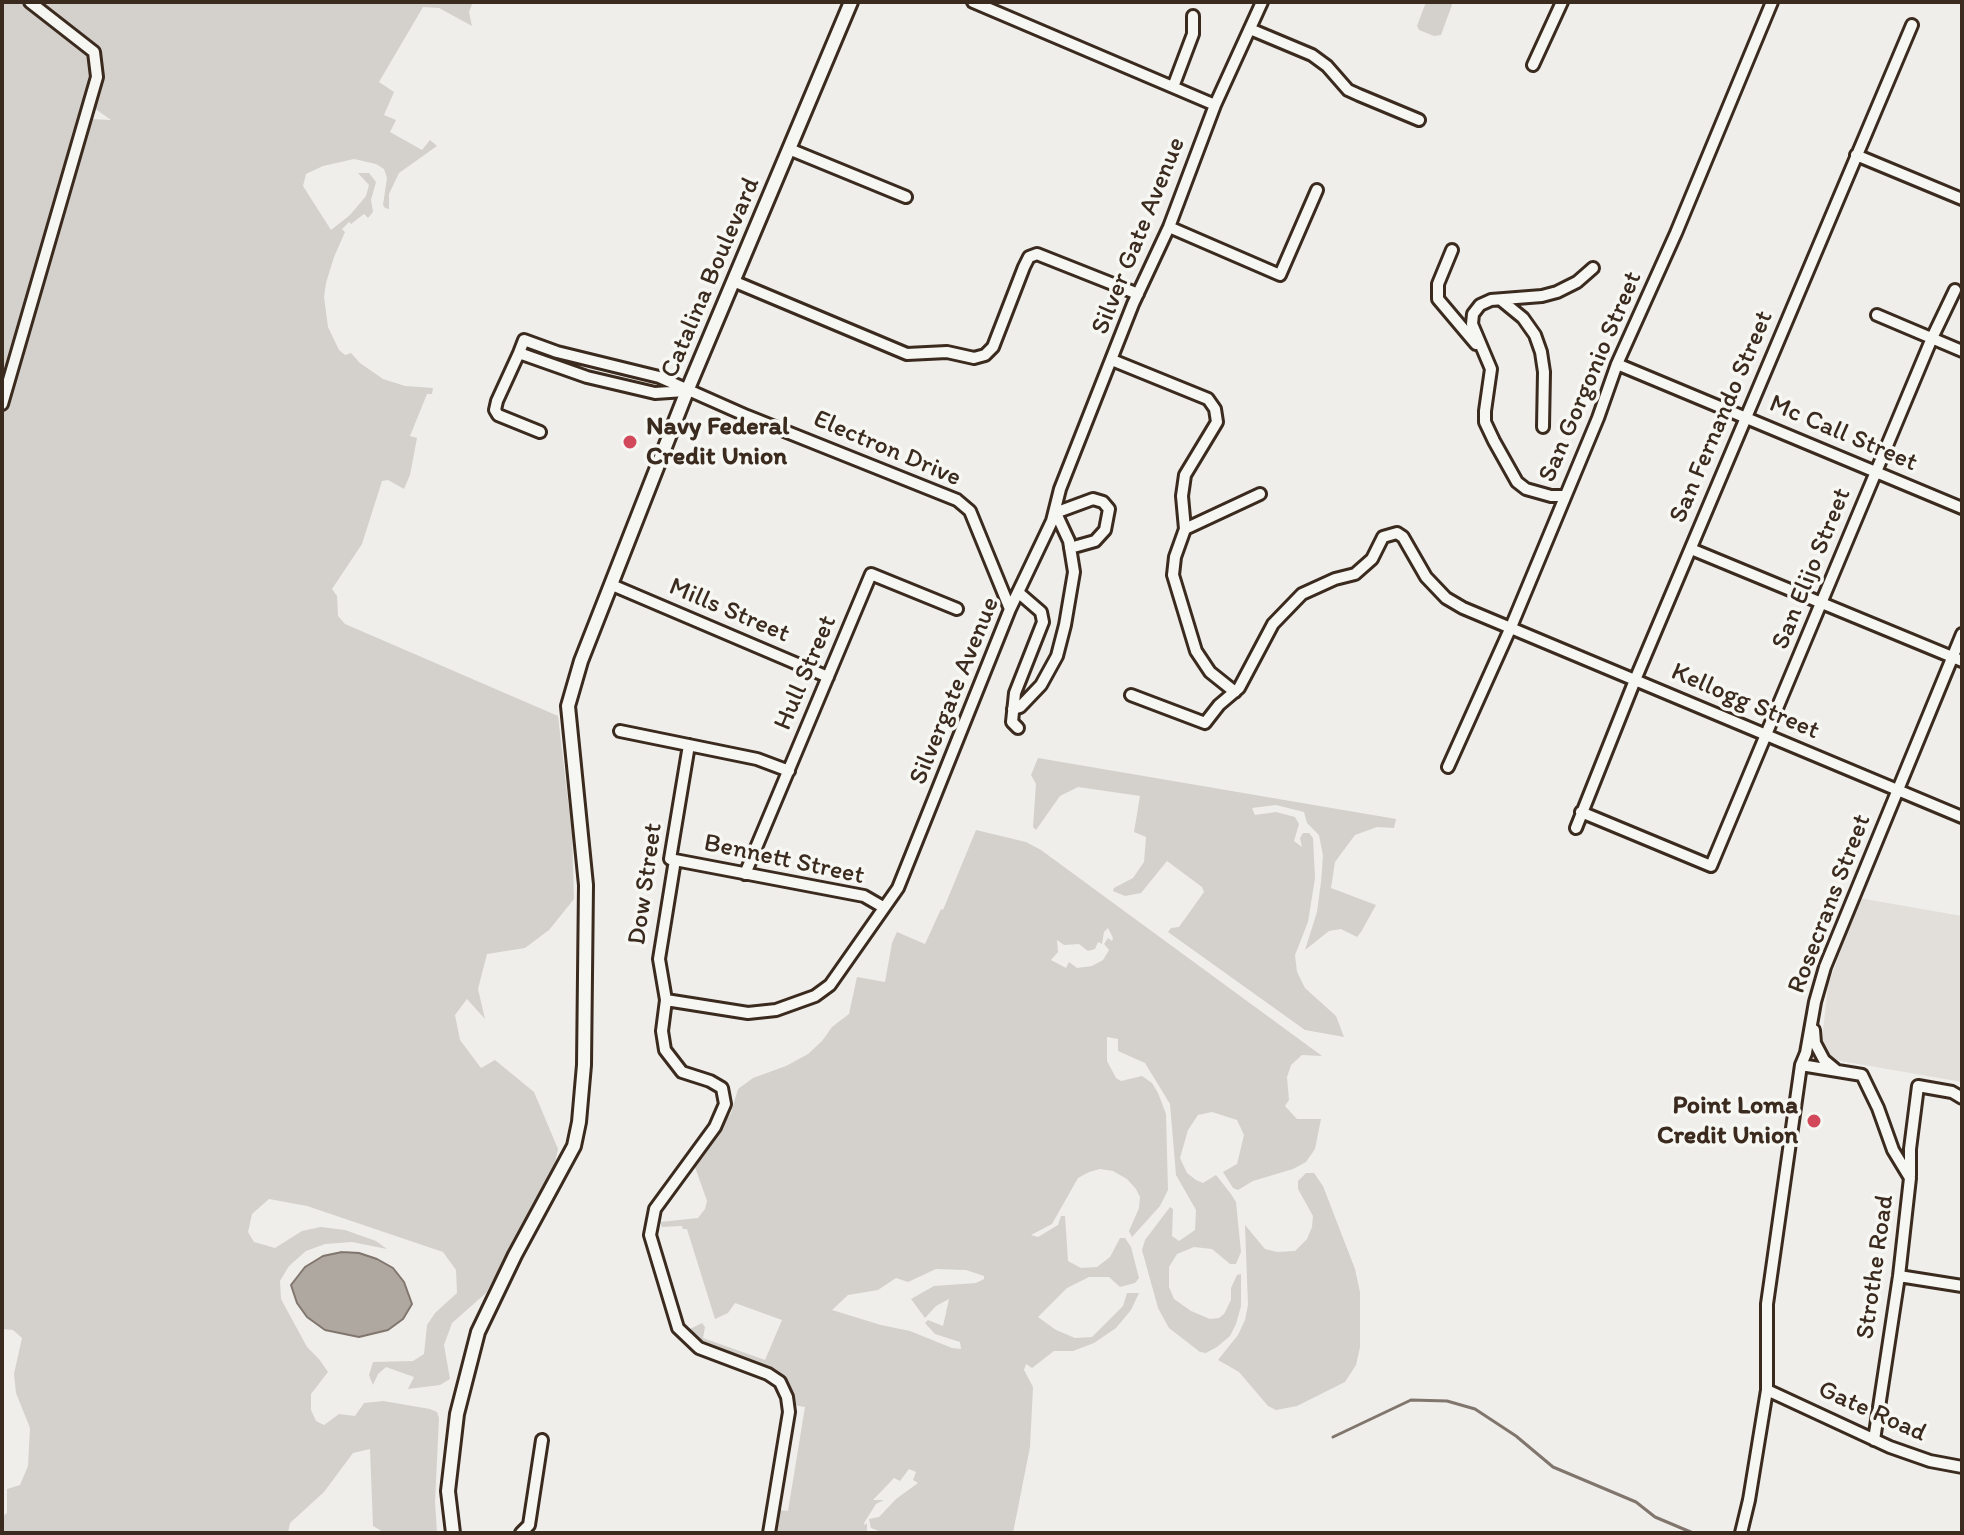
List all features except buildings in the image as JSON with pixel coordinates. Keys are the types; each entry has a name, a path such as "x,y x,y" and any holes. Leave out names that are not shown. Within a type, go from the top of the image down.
{"main road":[{"name":"Catalina Boulevard","path":"453,1533 448,1491 457,1414 478,1332 515,1255 574,1146 579,1122 584,1065 586,885 568,706 581,661 687,391 851,2"}],"street":[{"path":"2,404 97,77 94,52 30,2"},
{"path":"973,2 1215,105"},
{"name":"Silver Gate Avenue","path":"1060,489 1138,294 1169,227 1215,105 1262,2"},
{"path":"1533,65 1562,2"},
{"name":"San Gorgonio Street","path":"1448,767 1511,627 1617,364 1676,233 1772,2"},
{"path":"1173,87 1193,34 1193,16"},
{"name":"San Fernando Street","path":"1576,828 1635,680 1912,25"},
{"path":"1250,29 1312,55 1327,66 1348,90 1419,120"},
{"path":"789,149 906,197"},
{"path":"1856,155 1962,199"},
{"path":"1169,227 1280,275 1317,190"},
{"path":"1452,250 1438,284 1438,299 1486,354"},
{"path":"733,281 907,354 947,352 974,358 985,355 993,347 1029,257 1037,254 1138,294"},
{"path":"1565,496 1551,496 1526,489 1517,482 1494,441 1485,422 1491,369 1472,324 1473,314 1480,305 1491,300 1557,292 1577,282 1593,268"},
{"name":"San Elijo Street","path":"1581,812 1711,866 1875,472 1955,290"},
{"path":"1501,300 1523,318 1535,335 1541,352 1544,372 1543,427"},
{"path":"1877,315 1962,351"},
{"name":"Electron Drive","path":"687,391 655,393 587,377 519,353 524,340 557,352 659,377 957,500 970,511 1010,609"},
{"path":"519,353 495,410 498,415 540,432"},
{"path":"1112,360 1208,399 1215,409 1217,422 1185,475 1182,496 1185,529 1175,557 1173,575 1196,651 1210,672 1235,692 1219,705 1205,723 1131,695"},
{"name":"Mc Call Street","path":"1617,364 1962,508"},
{"name":"Silvergate Avenue","path":"883,907 901,883 1010,609 1055,511 1060,489"},
{"path":"1185,529 1260,494"},
{"path":"1013,709 1020,707 1041,685 1057,656 1074,572 1070,548 1055,511 1093,499 1103,502 1109,509 1105,530 1095,541 1070,548"},
{"name":"Kellogg Street","path":"1235,692 1273,624 1302,594 1355,574 1372,559 1383,537 1391,533 1403,537 1426,577 1446,598 1463,608 1962,817"},
{"path":"1691,549 1957,659"},
{"name":"Hull Street","path":"745,874 871,574 957,609"},
{"name":"Mills Street","path":"612,585 828,677"},
{"path":"1018,728 1012,722 1015,693 1043,622 1041,612 1019,593"},
{"name":"Rosecrans Street","path":"1741,1533 1767,1390 1767,1304 1801,1065 1812,1016 1825,967 1897,790 1957,659 1962,634"},
{"path":"620,731 757,759 789,771"},
{"name":"Dow Street","path":"689,745 670,859 675,860 659,959 666,1000 662,1031 665,1050 682,1072 722,1088 725,1104 715,1127 655,1209 650,1235 678,1328 699,1348 768,1374 780,1382 787,1397 789,1412 769,1533"},
{"name":"Bennett Street","path":"675,860 864,896 883,907"},
{"path":"666,1000 748,1013 776,1010 815,996 830,985 883,907"},
{"path":"1812,1016 1815,1043 1824,1060 1837,1071"},
{"name":"Strothe Road","path":"1801,1065 1862,1075 1893,1150 1910,1178 1899,1276 1874,1440"},
{"path":"1910,1178 1910,1149 1918,1086 1952,1092 1962,1098"},
{"path":"1899,1276 1962,1286"},
{"name":"Gate Road","path":"1767,1390 1874,1440 1930,1461 1962,1467"},
{"path":"521,1531 529,1525 542,1440"},
{"path":"521,1531 539,1533"}],"shaded area":[{"path":"2,2 27,2 42,18 91,53 94,77 2,394"},
{"path":"37,2 473,2 469,12 472,26 439,8 423,7 379,82 394,92 384,115 396,120 390,132 422,150 430,140 437,146 399,173 389,194 389,209 383,205 387,178 384,169 376,164 354,159 323,166 306,174 303,186 331,230 350,215 366,196 369,185 358,173 369,173 376,182 371,200 373,212 368,218 364,214 342,229 345,232 334,257 324,297 328,327 339,350 345,355 351,353 383,379 405,386 433,388 432,394 427,394 410,436 417,438 404,489 388,480 382,481 362,544 332,589 337,596 338,616 345,624 558,716 572,834 574,899 549,930 525,948 487,954 478,989 485,1019 467,999 455,1015 460,1040 481,1068 495,1060 534,1092 558,1149 555,1163 486,1293 452,1323 444,1345 450,1379 440,1385 408,1389 414,1377 386,1367 373,1385 369,1375 373,1362 413,1361 424,1354 427,1325 457,1293 456,1270 443,1252 307,1206 269,1199 252,1214 248,1232 254,1242 275,1248 302,1231 321,1227 345,1230 376,1241 387,1249 352,1242 325,1244 306,1251 289,1266 280,1281 281,1299 307,1347 328,1372 311,1394 311,1410 316,1421 324,1425 339,1414 355,1416 364,1403 383,1401 437,1412 437,1533 385,1533 373,1526 370,1449 353,1453 324,1492 290,1523 288,1533 2,1533 2,1517 7,1513 7,1489 20,1485 28,1466 30,1428 16,1393 14,1374 22,1338 13,1330 2,1329 2,413 91,119 111,120 94,108 101,77 101,60 97,49 87,38"},
{"path":"1426,2 1453,2 1441,35 1434,36 1419,30 1417,26"},
{"path":"1038,758 1396,819 1394,828 1377,827 1355,835 1335,862 1331,888 1376,905 1361,932 1357,937 1341,929 1329,931 1305,950 1317,912 1321,882 1323,856 1319,835 1307,823 1304,812 1276,805 1252,808 1255,815 1276,812 1295,817 1299,824 1294,841 1302,847 1300,838 1303,833 1309,833 1313,838 1315,878 1308,922 1295,955 1297,972 1305,988 1336,1016 1344,1037 1305,1030 1168,932 1171,928 1179,927 1204,892 1202,887 1167,861 1141,893 1125,896 1113,891 1133,878 1144,862 1146,837 1134,832 1140,796 1078,787 1060,796 1036,830 1033,827 1036,784 1031,775"},
{"path":"976,830 1026,842 1041,850 1322,1056 1302,1055 1291,1065 1287,1077 1289,1100 1285,1106 1297,1119 1321,1119 1315,1149 1306,1162 1293,1169 1253,1181 1238,1190 1233,1188 1223,1172 1237,1164 1244,1135 1237,1120 1212,1112 1198,1115 1188,1130 1180,1158 1187,1173 1196,1180 1203,1183 1216,1175 1231,1194 1236,1202 1241,1252 1236,1264 1230,1264 1212,1249 1194,1247 1177,1254 1169,1267 1169,1287 1174,1299 1210,1319 1224,1314 1231,1300 1231,1288 1237,1275 1241,1274 1241,1306 1230,1336 1206,1353 1200,1352 1169,1328 1158,1308 1142,1250 1145,1240 1170,1207 1173,1209 1172,1236 1179,1241 1195,1230 1196,1210 1176,1175 1170,1104 1145,1063 1118,1051 1118,1039 1107,1037 1107,1061 1116,1078 1121,1081 1142,1076 1152,1083 1158,1093 1166,1114 1168,1190 1160,1206 1132,1237 1129,1231 1139,1208 1140,1197 1136,1189 1113,1171 1100,1169 1089,1172 1078,1178 1052,1224 1031,1235 1038,1237 1058,1225 1061,1216 1065,1216 1068,1261 1081,1268 1097,1267 1110,1257 1120,1238 1125,1238 1131,1247 1139,1278 1135,1283 1120,1287 1109,1277 1089,1277 1067,1288 1038,1317 1056,1330 1075,1338 1092,1337 1123,1306 1127,1293 1139,1293 1131,1310 1116,1328 1094,1343 1073,1351 1054,1351 1032,1368 1026,1364 1024,1370 1033,1387 1030,1447 1013,1533 884,1533 871,1528 869,1519 879,1517 918,1483 913,1480 916,1472 909,1469 900,1481 894,1478 873,1500 884,1500 876,1504 864,1523 867,1523 867,1533 774,1533 778,1510 788,1511 805,1407 793,1405 789,1391 770,1371 704,1344 692,1335 690,1329 702,1323 705,1327 703,1338 765,1360 782,1320 735,1303 728,1313 715,1319 687,1229 682,1226 662,1227 660,1222 698,1218 705,1209 707,1201 695,1167 731,1113 738,1089 753,1078 808,1054 832,1027 849,1014 857,977 885,982 897,932 925,944 943,910","holes":["1108,928 1113,938 1112,941 1108,938 1104,944 1109,950 1103,960 1092,966 1077,968 1069,962 1066,968 1051,960 1058,952 1057,940 1064,945 1079,944 1088,951 1095,949 1098,942 1102,944","936,1269 966,1270 984,1276 976,1283 934,1286 911,1299 925,1318 936,1306 949,1299 943,1326 928,1320 925,1323 935,1334 960,1342 961,1349 910,1331 832,1310 848,1295 878,1290 896,1278 908,1282"]},
{"path":"1859,898 1962,916 1962,1082 1835,1060 1826,1051 1822,1040 1828,986"},
{"path":"1306,1173 1314,1173 1323,1186 1355,1269 1360,1292 1360,1347 1356,1365 1345,1382 1297,1406 1276,1410 1268,1406 1239,1372 1218,1360 1238,1335 1248,1305 1245,1225 1265,1249 1295,1251 1307,1239 1312,1227 1313,1216 1298,1189 1298,1181"},
{"path":"342,1252 359,1253 393,1268 404,1282 412,1304 403,1319 388,1330 359,1337 325,1330 307,1317 297,1303 291,1285 305,1267 323,1256"}],"waterway":[{"path":"1333,1437 1411,1400 1447,1401 1475,1409 1516,1436 1553,1467 1636,1502 1655,1517 1693,1533"}],"place":[{"name":"Navy Federal Credit Union","path":"630,442"},
{"name":"Point Loma Credit Union","path":"1814,1121"}]}
